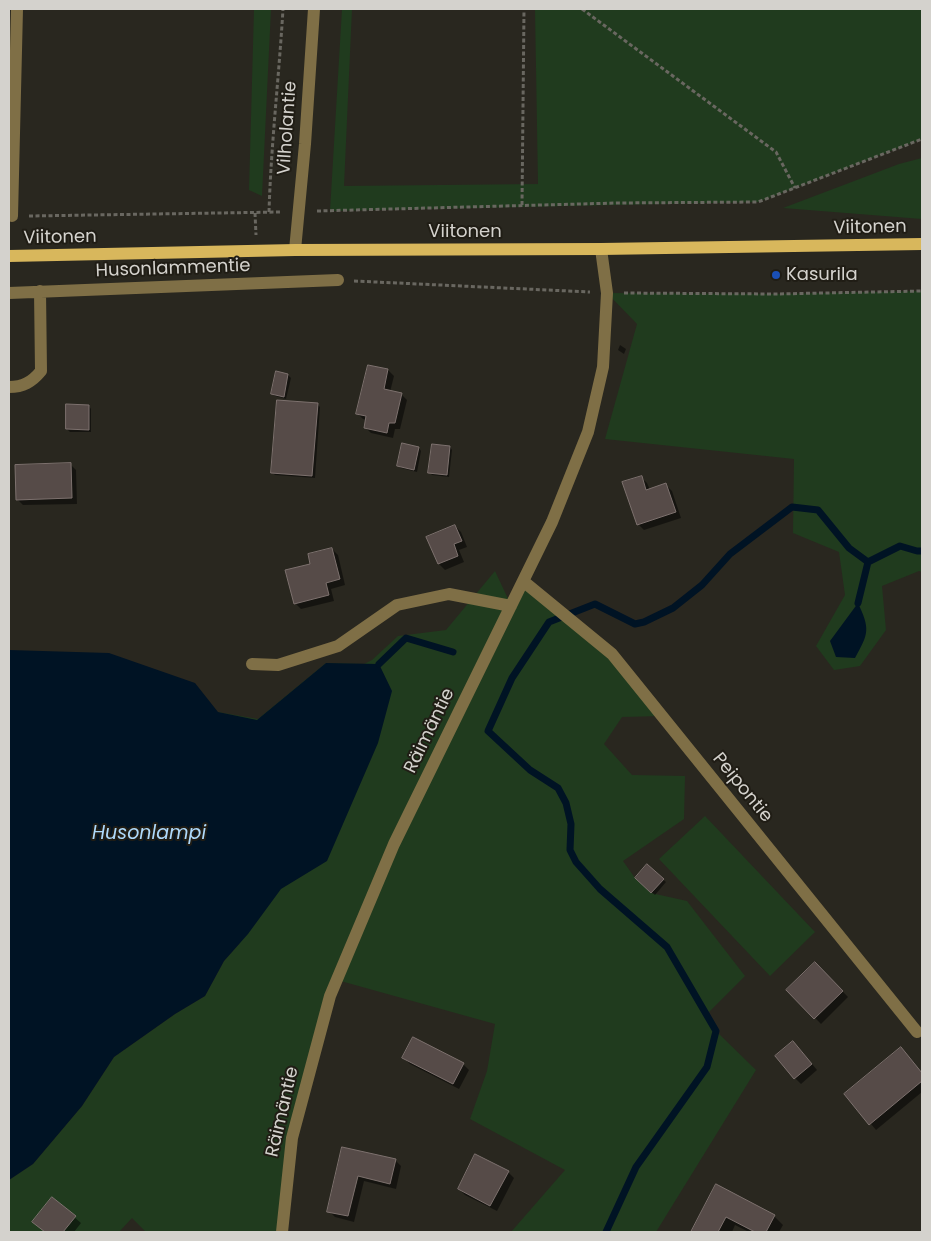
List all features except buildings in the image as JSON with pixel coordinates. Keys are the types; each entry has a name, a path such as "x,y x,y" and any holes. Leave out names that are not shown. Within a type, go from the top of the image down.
{"main road":[{"name":"Viitonen","path":"9,256 295,250 601,249 922,244"}],"street":[{"path":"12,216 17,9"},
{"name":"Vilholantie","path":"295,250 305,144 314,9"},
{"name":"Räimäntie","path":"282,1232 292,1138 330,996 394,844 552,522 588,432 603,368 607,293 601,249"},
{"name":"Husonlammentie","path":"9,293 338,280"},
{"path":"9,387 18,387 32,382 40,372 40,291"},
{"name":"Peipontie","path":"523,581 612,654 917,1032"},
{"path":"252,664 278,665 338,646 397,605 449,594 511,606"}],"path":[{"path":"269,212 270,170 279,81 283,9"},
{"path":"522,205 524,9"},
{"path":"582,9 776,152 795,188"},
{"path":"12,216 299,212 617,202 758,202 922,139"},
{"path":"338,280 607,293 775,294 922,291"}],"green space":[{"path":"254,9 271,9 262,196 249,190"},
{"path":"342,9 352,9 344,186 538,184 535,9 922,9 922,139 758,202 330,211"},
{"path":"922,158 922,219 783,208 899,164"},
{"path":"922,291 922,572 919,571 882,586 886,630 860,666 834,670 816,646 845,595 839,552 793,533 794,459 605,439 637,324 607,293 775,294"},
{"path":"495,571 511,605 523,581 612,654 662,716 622,717 604,744 632,775 685,776 684,819 623,861 635,878 651,893 687,901 745,976 706,1015 716,1031 756,1070 656,1232 511,1232 565,1170 470,1119 487,1071 495,1024 337,980 292,1138 282,1232 146,1232 132,1218 119,1232 9,1232 9,1180 33,1164 82,1106 114,1057 175,1014 205,996 224,961 240,943 218,712 258,719 326,663 364,664 372,660 398,636 446,630"},
{"path":"705,816 815,932 770,976 659,859"}],"water":[{"path":"858,603 866,625 863,643 855,658 836,657 830,641"},
{"name":"Husonlampi","path":"9,650 109,653 195,683 218,712 257,720 326,663 379,664 392,691 378,743 327,861 281,889 248,934 224,961 205,996 175,1014 114,1057 82,1106 33,1164 9,1180"}],"waterway":[{"path":"606,1232 636,1167 707,1067 716,1031 667,947 600,889 576,862 570,850 571,824 566,803 558,788 530,770 488,731 512,678 549,622 595,604 635,624 644,622 673,608 702,585 730,554 792,507 818,510 849,548 868,562 900,546 922,551"},
{"path":"858,603 868,562"},
{"path":"379,664 406,638 453,652"}],"place":[{"name":"Kasurila","path":"776,275"}]}
